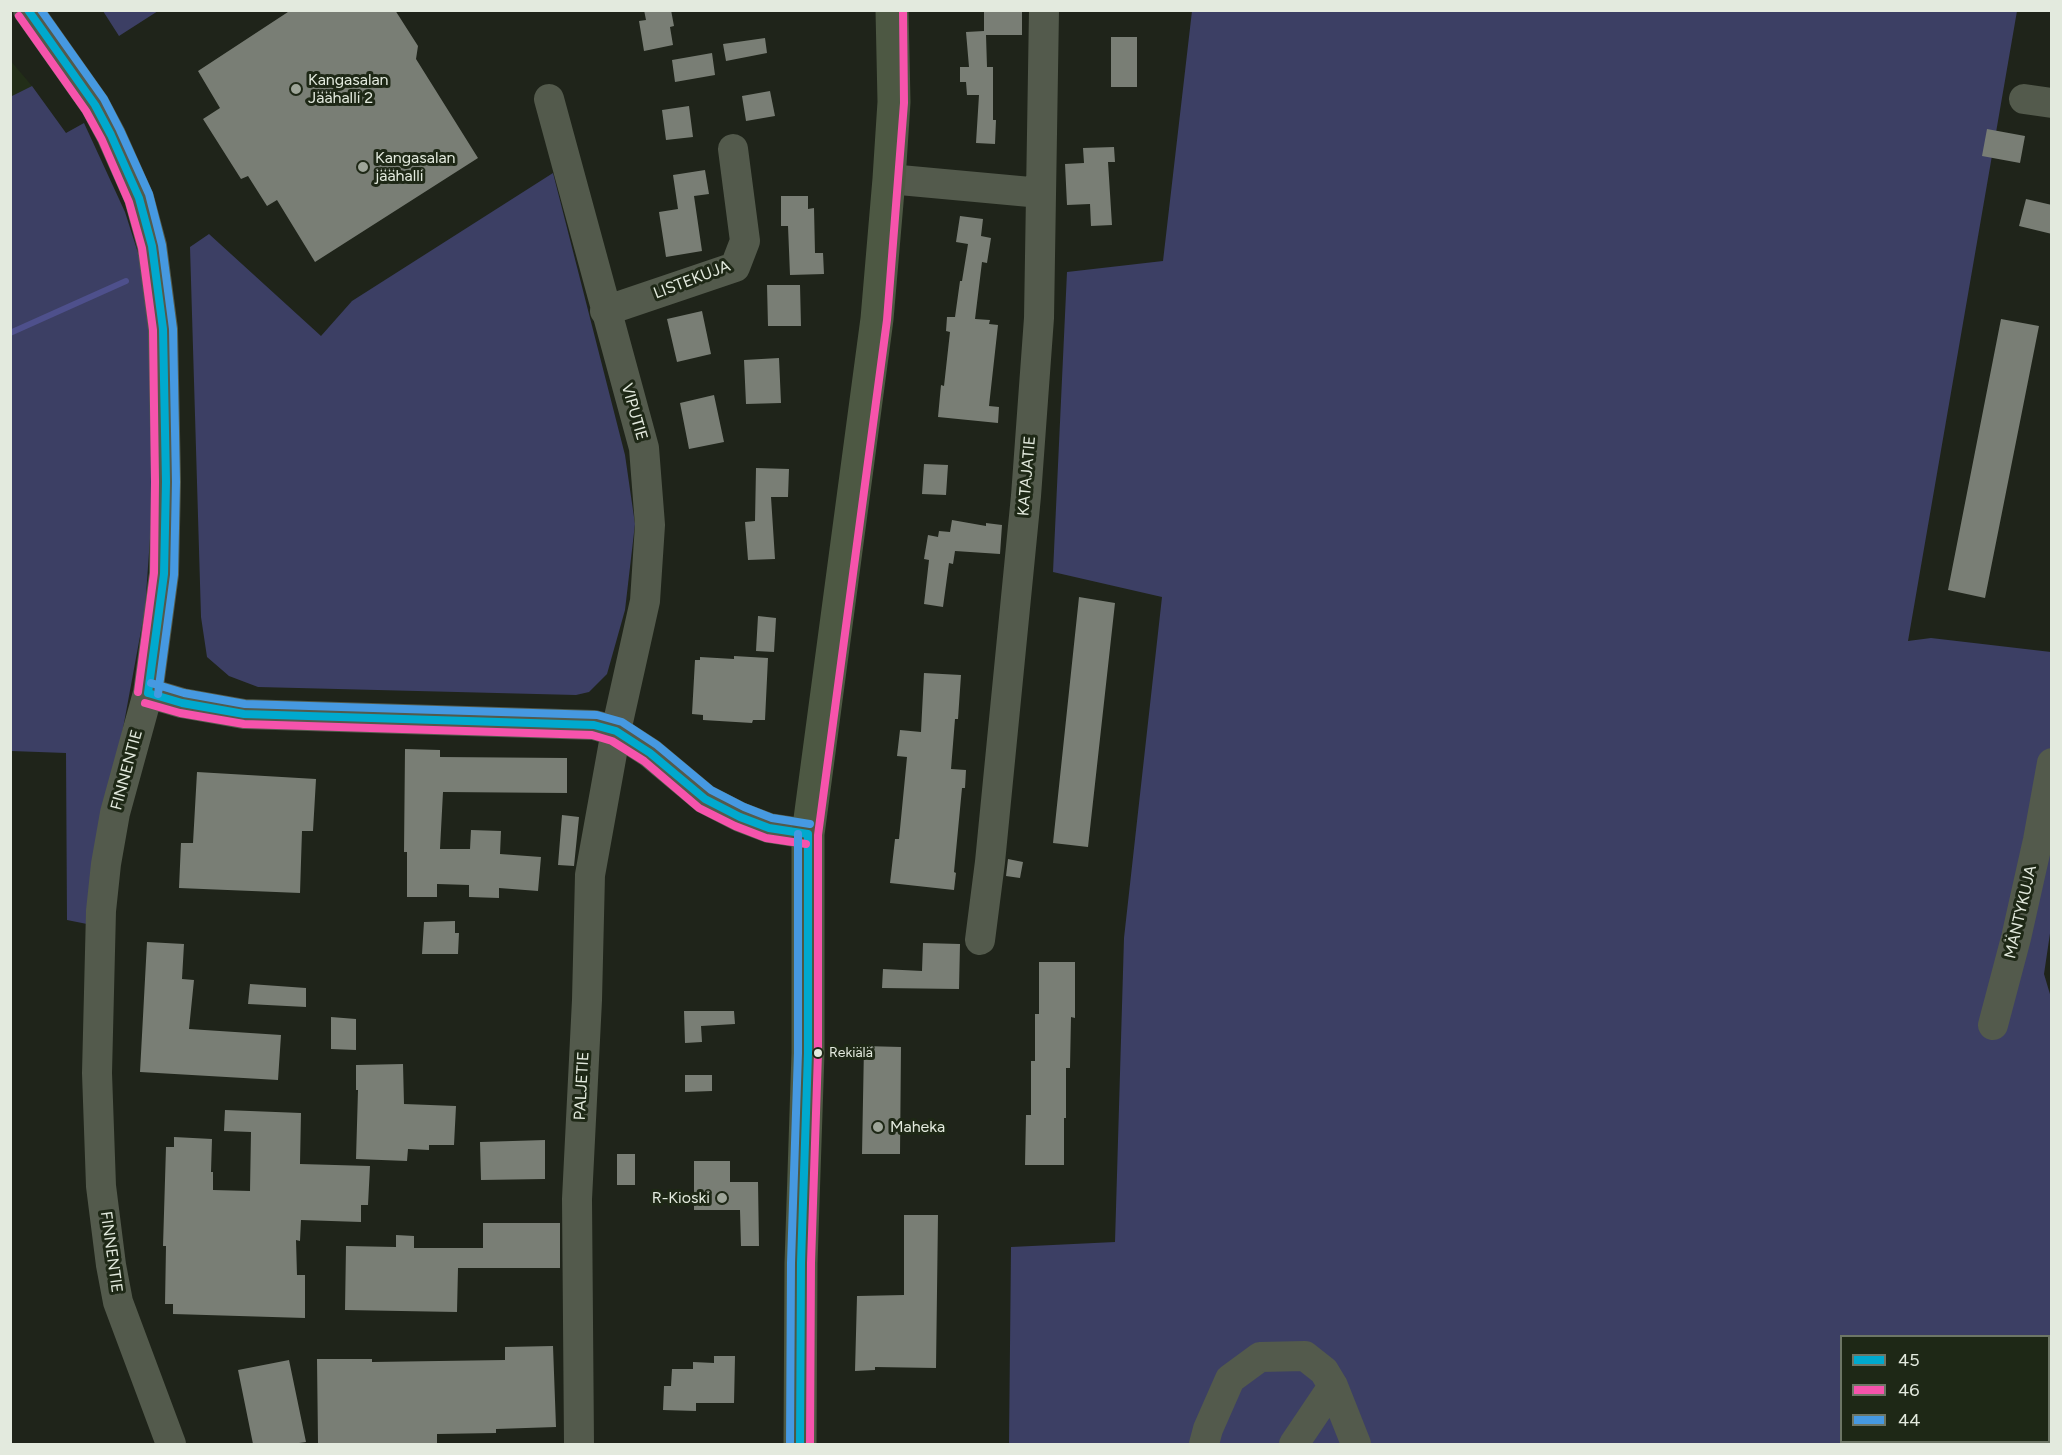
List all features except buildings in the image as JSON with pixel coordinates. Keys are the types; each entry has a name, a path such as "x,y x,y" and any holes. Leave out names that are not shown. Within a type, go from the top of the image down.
{"main road":[{"path":"800,1444 802,1251 808,1053 808,834 877,319 894,102 892,10"}],"street":[{"name":"FINNENTIE","path":"28,10 95,105 139,198 152,246 163,329 166,482 164,574 148,693 115,813 106,864 101,911 97,1073 101,1186 118,1302 171,1444"},
{"name":"KATAJATIE","path":"980,940 1026,496 1039,318 1044,10"},
{"name":"VIPUTIE","path":"549,99 644,448 650,525 645,601 616,731"},
{"name":"LISTEKUJA","path":"605,311 735,267 745,241 733,149"},
{"path":"889,179 1041,193"},
{"path":"148,693 182,703 244,714 594,725 616,731 650,753 705,799 769,828 808,834"},
{"name":"PALJETIE","path":"579,1444 576,1199 587,1000 590,875 616,731"},
{"name":"MÄNTYKUJA","path":"1993,1025 2016,938 2038,840 2052,763"},
{"path":"1204,1444 1208,1429 1230,1379 1260,1357 1305,1356 1324,1371 1333,1386 1356,1444"},
{"path":"1294,1444 1333,1386"}],"shaded area":[{"path":"103,11 158,11 119,36"},
{"path":"1192,11 2017,11 1908,641 1931,638 2051,652 2052,920 2044,974 2052,1001 2051,1444 1009,1444 1011,1247 1115,1242 1124,938 1162,597 1053,572 1067,272 1163,261"},
{"path":"10,60 32,86 11,97 10,97"},
{"path":"32,86 66,133 84,123 125,212 139,256 152,357 154,482 145,609 87,924 67,920 66,753 11,751 10,97"},
{"path":"553,173 625,455 635,524 625,610 607,674 589,692 576,695 258,687 229,676 207,657 201,617 190,247 209,234 321,336 352,301"}],"waterway":[{"path":"10,333 126,281"}],"transit line":[{"name":"45","path":"28,10 95,105 111,135 139,198 152,246 163,329 166,482 164,574 148,693"},
{"name":"44","path":"41,10 104,99 120,130 149,194 162,245 173,329 176,482 174,575 158,694"},
{"name":"46","path":"810,1444 811,1263 818,1053 818,835 887,320 904,103 903,10"},
{"name":"46","path":"19,16 86,111 102,140 129,202 142,248 153,330 155,482 154,573 138,692"},
{"name":"44","path":"151,683 184,693 245,704 597,715 622,722 657,745 711,790 744,807 772,818 810,824"},
{"name":"45","path":"148,693 182,703 244,714 594,725 616,731 650,753 705,799 740,817 769,828 808,834"},
{"name":"46","path":"145,703 180,713 244,724 592,735 612,741 644,761 699,808 766,838 806,844"},
{"name":"44","path":"790,1444 791,1263 798,1053 798,834"},
{"name":"45","path":"800,1444 801,1263 808,1053 808,834"}],"place":[{"name":"Kangasalan Jäähalli 2","path":"296,89"},
{"name":"Kangasalan jäähalli","path":"363,167"},
{"name":"Rekiälä","path":"818,1053"},
{"name":"Maheka","path":"878,1127"},
{"name":"R-Kioski","path":"722,1198"}]}
